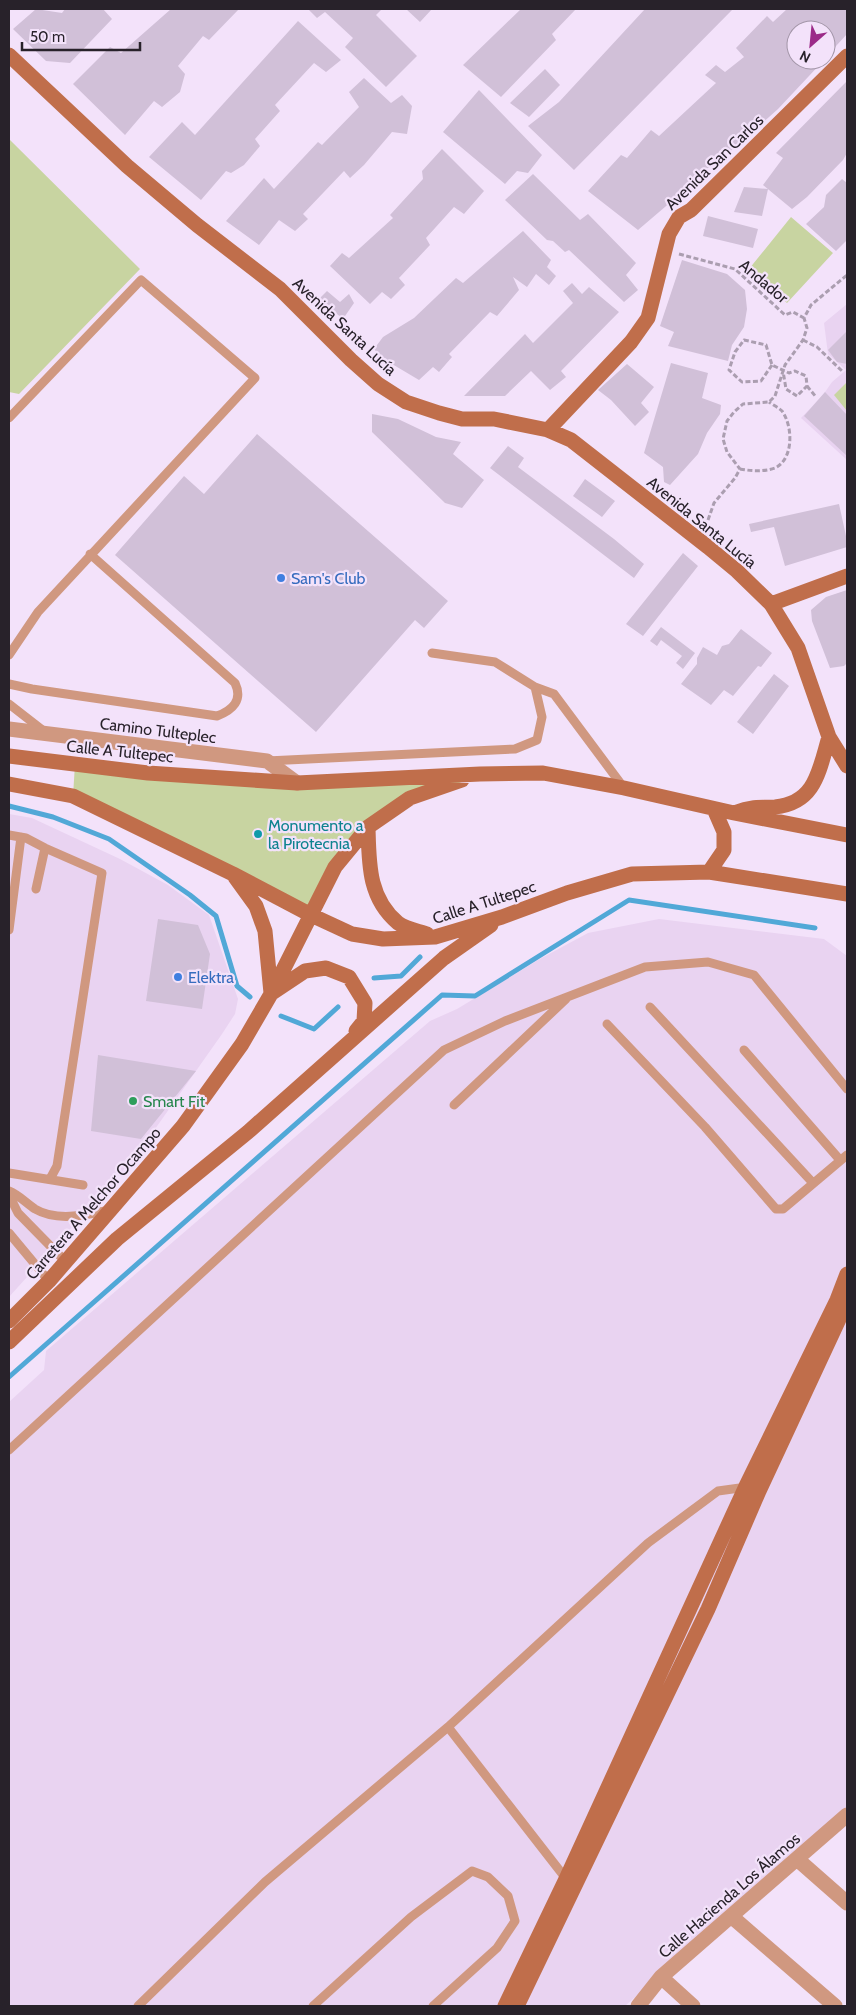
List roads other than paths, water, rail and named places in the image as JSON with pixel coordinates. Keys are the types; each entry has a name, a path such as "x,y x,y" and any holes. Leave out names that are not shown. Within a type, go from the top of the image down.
{"main road":[{"name":"Avenida Santa Lucía","path":"9,55 127,166 197,225 280,289 351,360 378,384 406,402 438,413 462,419 494,419 548,430 571,440 736,571 770,604 798,648 829,737 847,766"},
{"name":"Avenida San Carlos","path":"548,430 631,342 648,318 669,234 679,217 691,210 847,56"},
{"path":"770,604 847,576"},
{"path":"734,813 751,807 775,807 793,804 805,796 814,785 829,737"},
{"name":"Calle A Tultepec","path":"9,756 148,772 297,782 543,773 624,788 714,809 847,836"},
{"name":"Carretera A Melchor Ocampo","path":"9,1321 49,1280 182,1126 242,1044 271,994 335,867 368,827 410,798 480,774"},
{"name":"Calle A Tultepec","path":"9,784 73,796 352,934 383,939 436,937 502,917 567,893 632,874 709,872 847,894"},
{"path":"709,872 724,850 724,832 714,809"},
{"path":"368,827 370,876 382,906 400,924 436,937"},
{"path":"233,874 256,906 265,931 271,994 305,971 326,968 349,977 365,1002 364,1020 347,1044"},
{"path":"9,1342 117,1239 248,1132 444,958 502,917"},
{"path":"517,2006 570,1883 752,1489 847,1274"},
{"path":"752,1489 847,1302"},
{"path":"505,2006 570,1883"}],"street":[{"name":"Camino Tulteplec","path":"9,728 267,761 297,782"},
{"name":"Calle Hacienda Los Álamos","path":"638,2006 661,1977 847,1815"},
{"path":"797,1859 847,1903"},
{"path":"731,1916 835,2006"},
{"path":"661,1977 694,2006"}],"lane":[{"path":"9,418 141,280 255,378 38,612 9,654"},
{"path":"9,404 21,405"},
{"path":"9,684 218,716 228,712 236,702 239,692 235,683 90,554"},
{"path":"432,653 495,662 534,687 554,694 624,788"},
{"path":"267,761 515,749 537,740 542,717 534,687"},
{"path":"9,704 47,734"},
{"path":"9,835 26,838 102,873 58,1166 50,1179"},
{"path":"9,930 20,837"},
{"path":"36,889 45,848"},
{"path":"9,1450 444,1050 505,1021 645,967 708,962 754,975 847,1090"},
{"path":"454,1104 570,995"},
{"path":"650,1007 813,1183"},
{"path":"607,1024 705,1127 776,1210 783,1210 844,1157 744,1050"},
{"path":"9,1173 83,1185"},
{"path":"9,1191 16,1194 36,1210 61,1217 83,1216 110,1210"},
{"path":"9,1195 18,1213 65,1261"},
{"path":"29,1224 36,1210"},
{"path":"9,1233 49,1280"},
{"path":"138,2006 265,1882 448,1727 648,1543 718,1491 752,1489"},
{"path":"448,1727 570,1883"},
{"path":"313,2006 411,1917 472,1871 488,1877 508,1896 515,1921 497,1948 433,2006"}],"waterway":[{"path":"9,806 53,817 109,839 190,895 216,916 237,986 250,997"},
{"path":"9,1377 442,995 475,996 629,900 815,928"},
{"path":"374,978 401,976 420,957"},
{"path":"281,1016 314,1029 338,1007"}],"place":[{"name":"Sam's Club","path":"281,578"},
{"name":"Monumento a la Pirotecnia","path":"258,834"},
{"name":"Elektra","path":"178,977"},
{"name":"Smart Fit","path":"133,1101"}]}
